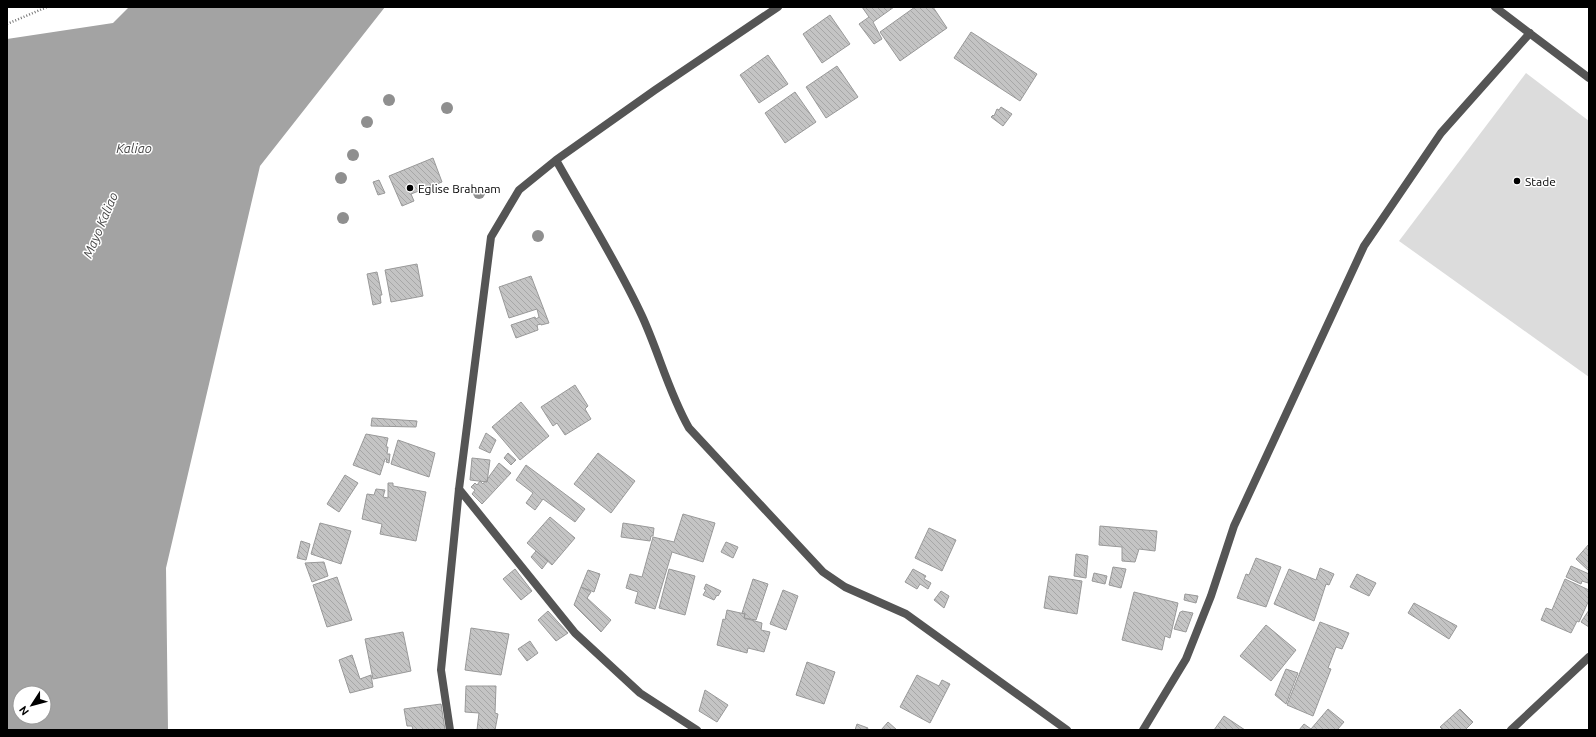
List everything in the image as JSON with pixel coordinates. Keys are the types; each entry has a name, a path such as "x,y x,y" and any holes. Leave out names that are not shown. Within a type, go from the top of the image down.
{"street":[{"path":"450,730 440,670 459,489 491,237 518,190 556,160 655,90 778,7"},
{"path":"1495,7 1589,78"},
{"path":"1143,730 1186,659 1212,596 1234,526 1364,246 1441,133 1530,33"},
{"path":"556,160 642,317 678,408 689,428 823,572 845,587 906,614 1067,730"},
{"path":"459,489 575,634 640,693 697,730"},
{"path":"1511,730 1589,657"}],"path":[{"path":"7,24 47,7"}],"shaded area":[{"name":"Stade","path":"1526,73 1589,121 1589,377 1399,241"}],"water":[{"name":"Kaliao","path":"129,7 385,7 260,166 166,568 168,730 7,730 7,39 113,23"}],"building":[{"path":"862,7 894,7 873,22 882,39 874,44 859,24 869,17"},
{"path":"915,7 933,7 947,28 900,61 880,32"},
{"path":"830,15 850,44 822,63 803,34"},
{"path":"971,32 1037,74 1020,101 954,58"},
{"path":"768,55 788,84 759,103 740,75"},
{"path":"837,66 858,97 826,118 806,87"},
{"path":"795,92 816,122 785,143 765,113"},
{"path":"1001,107 1012,114 1003,126 991,117 993,115 994,116 997,109 999,110"},
{"name":"Eglise Brahnam","path":"433,158 442,182 411,194 414,201 402,206 389,176"},
{"path":"379,180 385,193 378,195 373,182"},
{"path":"417,264 423,296 391,302 385,270"},
{"path":"377,272 382,295 380,295 381,303 373,305 367,274"},
{"path":"531,276 549,323 537,325 538,330 516,338 511,325 535,317 536,319 539,317 537,309 509,318 499,287"},
{"path":"575,385 588,406 585,409 591,419 565,435 557,423 553,426 541,407"},
{"path":"521,402 549,436 520,460 492,427"},
{"path":"372,418 417,421 416,427 371,426"},
{"path":"486,433 496,440 490,453 479,448"},
{"path":"366,434 388,438 386,447 388,447 387,454 390,454 389,463 386,462 387,459 385,459 380,475 353,465"},
{"path":"398,440 435,453 429,477 391,464"},
{"path":"508,453 516,460 511,465 504,458"},
{"path":"598,453 635,481 611,513 574,484"},
{"path":"472,458 490,460 487,482 470,480"},
{"path":"499,463 511,473 482,504 472,494 475,490 471,487 475,483 477,485 480,481 483,484 485,481 487,482 488,478"},
{"path":"526,465 585,509 575,522 543,499 535,510 526,503 533,493 516,480"},
{"path":"345,475 358,483 339,512 327,504"},
{"path":"388,483 393,483 393,486 426,492 416,541 380,534 382,524 362,519 367,494 374,495 376,489 385,490 383,497 388,498"},
{"path":"683,514 715,523 703,562 672,552 655,609 635,603 638,592 626,588 630,574 642,577 653,537 674,542"},
{"path":"550,517 575,538 552,565 527,543"},
{"path":"320,523 351,531 341,564 311,554"},
{"path":"623,523 654,528 653,536 651,536 650,541 621,537"},
{"path":"1100,526 1157,531 1155,551 1139,549 1135,562 1122,561 1122,547 1099,545"},
{"path":"929,528 956,540 942,571 915,558"},
{"path":"301,541 310,544 306,560 297,558"},
{"path":"726,542 738,547 733,558 721,552"},
{"path":"1589,544 1589,571 1576,559"},
{"path":"536,551 548,561 542,569 531,557"},
{"path":"1076,554 1088,556 1086,578 1074,576"},
{"path":"1256,558 1281,567 1266,607 1237,598 1246,574 1249,575"},
{"path":"324,562 328,576 312,582 305,563"},
{"path":"1571,566 1589,574 1588,583 1582,581 1581,584 1566,577"},
{"path":"1113,567 1126,569 1121,588 1109,585"},
{"path":"1320,568 1334,574 1329,585 1326,584 1314,621 1274,604 1289,569 1316,580"},
{"path":"515,569 532,591 521,600 503,579"},
{"path":"669,569 695,576 685,615 659,608"},
{"path":"913,569 926,576 924,579 931,583 928,589 920,584 917,589 905,582"},
{"path":"588,570 600,574 594,592 581,587"},
{"path":"1094,573 1107,576 1105,584 1092,581"},
{"path":"1357,574 1376,583 1369,596 1350,587"},
{"path":"1049,576 1082,581 1077,614 1044,608"},
{"path":"337,577 352,620 327,627 313,585"},
{"path":"753,579 768,584 756,620 744,618 745,614 742,613"},
{"path":"1565,579 1589,590 1589,600 1579,622 1577,621 1571,633 1541,620 1546,608 1552,610"},
{"path":"706,584 721,591 714,600 703,595 706,590 704,589"},
{"path":"581,587 591,592 587,598 611,620 601,632 574,605"},
{"path":"783,590 798,596 786,630 770,624"},
{"path":"941,591 949,596 944,608 934,600"},
{"path":"1134,592 1178,603 1170,638 1165,636 1162,650 1122,640"},
{"path":"1185,594 1198,596 1196,603 1184,600"},
{"path":"1414,603 1457,626 1449,639 1408,613"},
{"path":"727,610 745,614 744,618 762,623 761,630 770,632 764,652 748,648 747,653 717,645 723,619 725,620"},
{"path":"1589,610 1589,627 1581,622"},
{"path":"548,611 568,633 556,641 538,620"},
{"path":"1180,612 1193,613 1186,632 1174,629"},
{"path":"1320,622 1349,633 1342,649 1336,647 1328,668 1331,669 1313,716 1287,705"},
{"path":"1266,625 1296,650 1271,681 1240,656"},
{"path":"471,628 509,634 501,675 465,670"},
{"path":"403,632 411,671 373,679 365,639"},
{"path":"530,641 538,653 527,661 518,649"},
{"path":"352,655 360,679 371,675 373,687 350,693 339,660"},
{"path":"807,662 835,672 824,704 796,695"},
{"path":"1286,669 1298,673 1286,704 1275,695"},
{"path":"917,675 939,686 942,680 950,684 930,723 900,707"},
{"path":"466,686 496,686 495,713 498,714 495,730 477,730 479,713 465,712"},
{"path":"705,690 728,705 717,722 699,711"},
{"path":"441,704 445,730 413,730 412,726 407,726 404,709"},
{"path":"1328,709 1344,722 1337,730 1299,730 1304,724 1311,729"},
{"path":"1460,709 1473,722 1465,730 1443,730 1440,727"},
{"path":"1224,716 1245,730 1214,730"},
{"path":"888,722 897,730 881,730"},
{"path":"857,724 868,728 867,730 855,730"}],"place":[{"name":"Stade","path":"1517,181"},
{"name":"Eglise Brahnam","path":"410,188"}],"water label":[{"name":"Mayo Kaliao","path":"100,225"}]}
